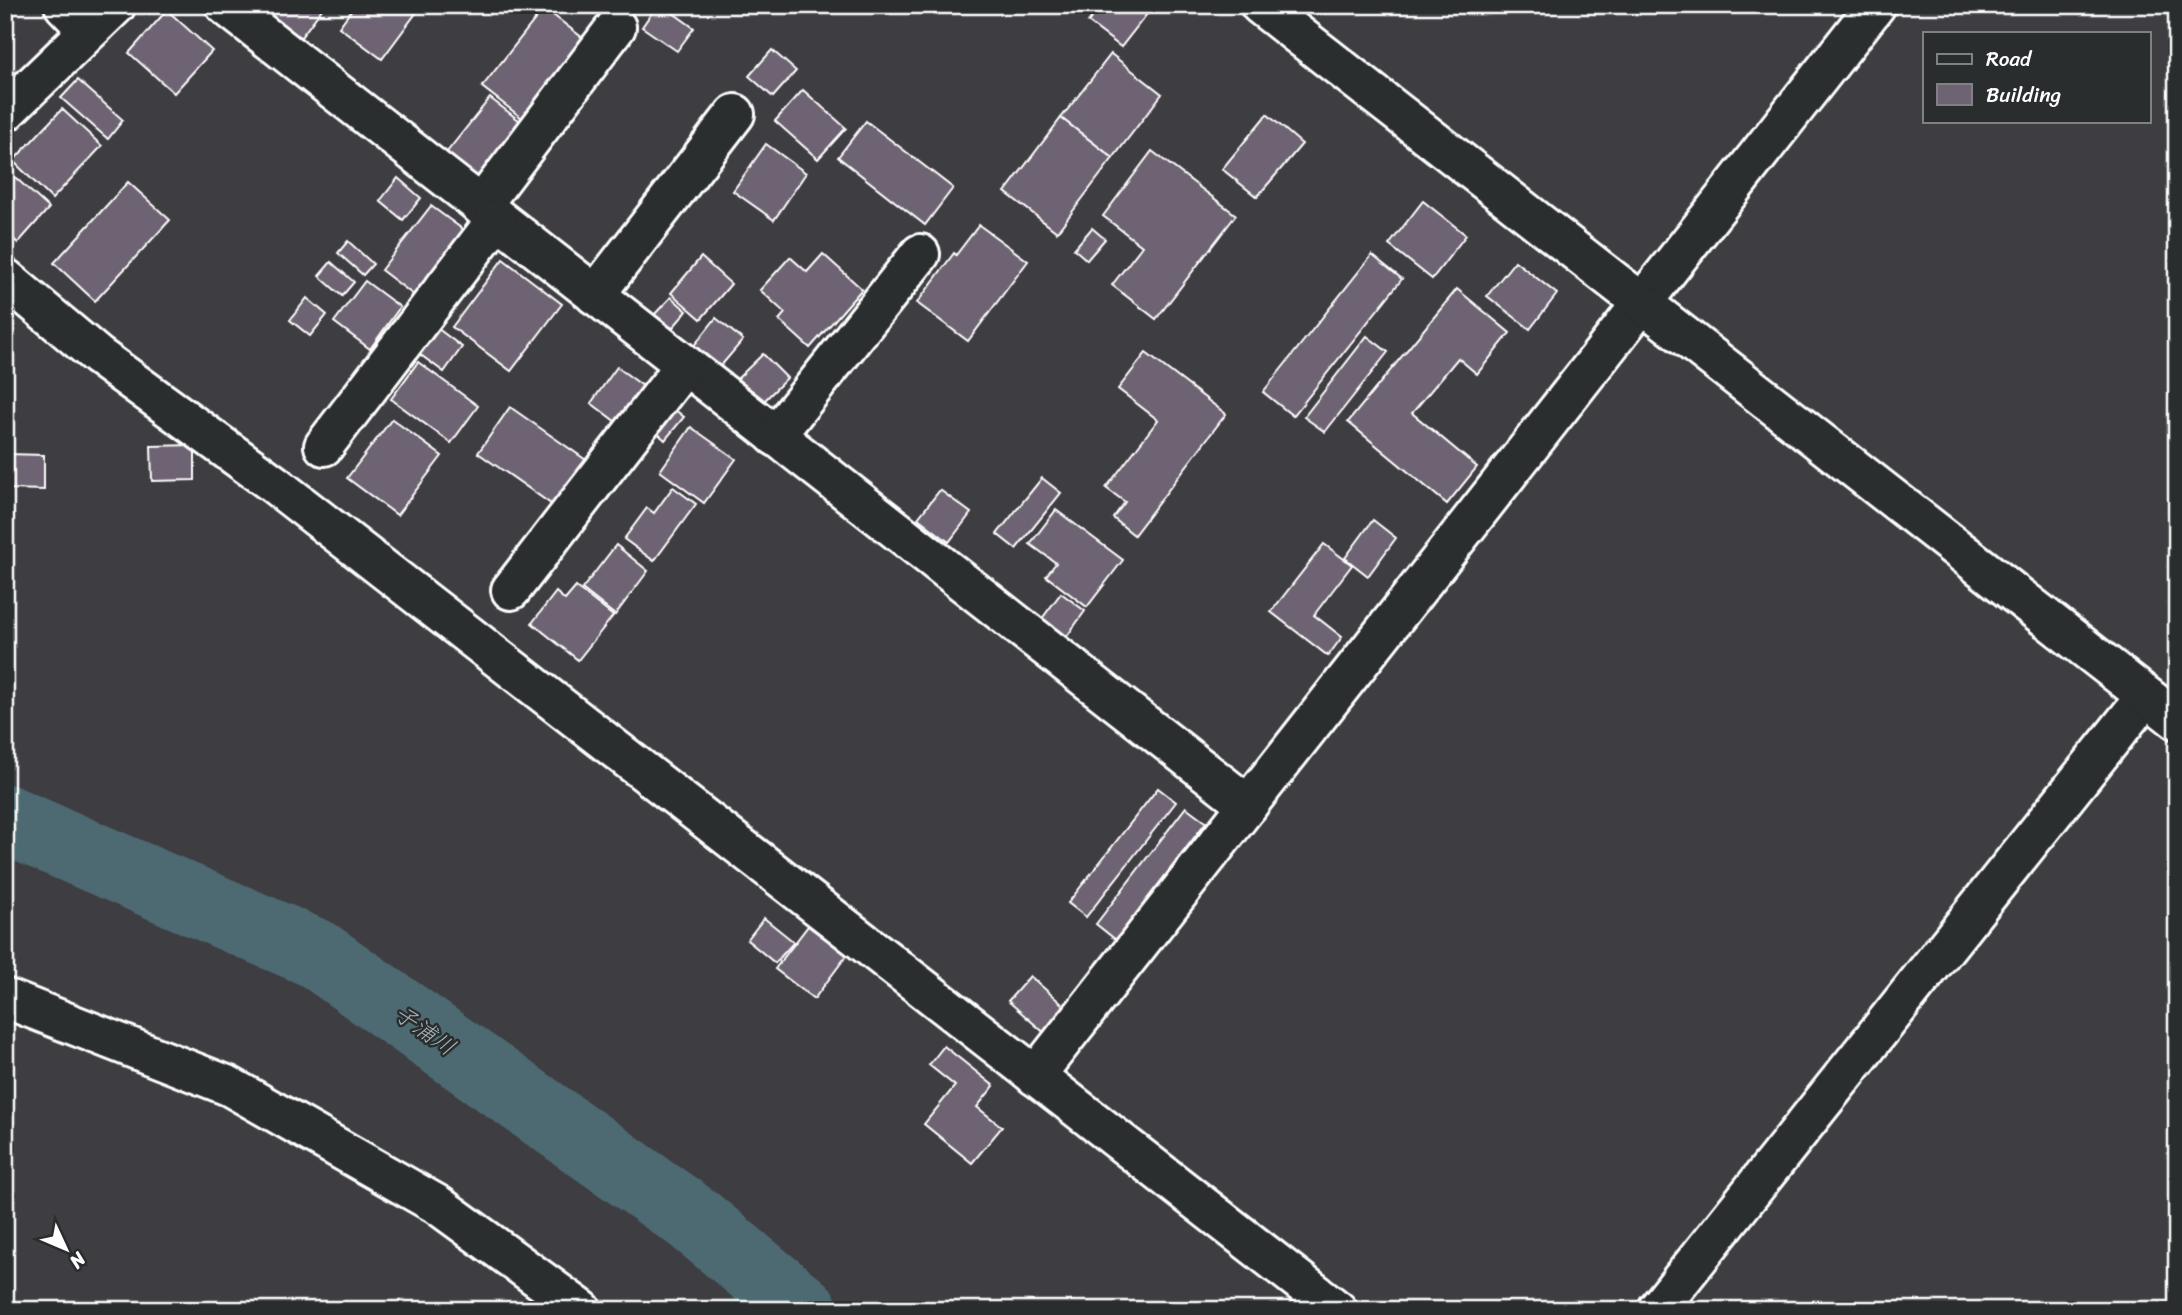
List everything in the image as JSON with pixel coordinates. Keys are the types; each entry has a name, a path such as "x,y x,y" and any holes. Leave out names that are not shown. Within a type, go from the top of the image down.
{"street":[{"path":"5,112 76,18 116,5"},
{"path":"225,5 1248,805"},
{"path":"1260,5 2177,720"},
{"path":"1035,1076 1876,5"},
{"path":"324,446 616,27"},
{"path":"595,295 735,114"},
{"path":"775,436 920,254"},
{"path":"5,278 98,356 274,484 1337,1310"},
{"path":"511,590 685,365"},
{"path":"1657,1310 2146,696"},
{"path":"5,998 229,1086 438,1205 582,1310"}],"building":[{"path":"274,5 325,5 298,41 266,16"},
{"path":"355,5 422,5 382,59 339,27"},
{"path":"629,5 643,5 637,12"},
{"path":"657,5 662,5 694,28 677,51 642,27"},
{"path":"1102,5 1154,5 1121,47 1088,22"},
{"path":"544,8 588,42 527,122 482,87"},
{"path":"167,10 212,51 174,93 129,53"},
{"path":"772,50 796,71 773,97 749,76"},
{"path":"1111,54 1162,94 1113,158 1061,118"},
{"path":"78,80 123,120 108,139 61,98"},
{"path":"803,90 846,128 818,159 775,121"},
{"path":"490,98 524,124 477,184 443,157"},
{"path":"62,109 102,146 52,199 13,161"},
{"path":"1267,114 1302,144 1257,197 1222,169"},
{"path":"1061,118 1113,158 1057,232 1005,192"},
{"path":"866,121 953,188 925,225 838,157"},
{"path":"766,144 806,173 774,220 733,191"},
{"path":"1152,151 1236,215 1156,319 1112,285 1142,246 1103,216"},
{"path":"6,169 49,208 18,243 5,232"},
{"path":"398,178 421,198 403,220 380,201"},
{"path":"128,182 170,220 95,301 54,263"},
{"path":"1423,201 1466,235 1432,279 1389,245"},
{"path":"431,206 465,231 415,296 381,270"},
{"path":"979,225 1028,261 968,341 917,303 954,253 956,255"},
{"path":"1092,228 1105,239 1087,260 1074,249"},
{"path":"348,241 373,264 363,275 338,253"},
{"path":"823,254 862,289 810,348 779,320 785,313 760,290 790,257 807,272"},
{"path":"1372,255 1402,279 1293,416 1263,392"},
{"path":"701,257 731,284 701,319 671,293"},
{"path":"503,259 562,304 511,371 452,327"},
{"path":"1515,261 1557,294 1530,329 1487,296"},
{"path":"331,262 354,282 342,296 319,276"},
{"path":"365,281 400,307 370,349 334,322"},
{"path":"1457,289 1510,333 1477,374 1458,358 1412,413 1477,467 1447,504 1348,422"},
{"path":"671,297 687,311 669,332 652,317"},
{"path":"307,298 327,315 310,336 290,320"},
{"path":"716,318 743,340 719,368 693,347"},
{"path":"437,328 462,347 444,372 418,353"},
{"path":"1367,336 1388,352 1325,432 1304,417"},
{"path":"1146,353 1226,414 1134,535 1113,518 1125,502 1106,488 1158,420 1118,389"},
{"path":"763,354 787,378 762,403 737,379"},
{"path":"418,362 478,406 451,443 391,399"},
{"path":"617,367 647,389 620,425 591,403"},
{"path":"510,407 586,460 554,506 478,453"},
{"path":"674,409 684,417 665,440 655,431"},
{"path":"392,419 442,456 397,515 347,478"},
{"path":"691,427 736,459 704,503 660,471"},
{"path":"195,445 195,480 152,481 151,446"},
{"path":"7,454 44,455 44,490 7,489"},
{"path":"1042,478 1061,493 1016,549 997,534"},
{"path":"673,487 696,504 654,561 624,539 647,508 654,513"},
{"path":"940,490 971,513 949,542 918,518"},
{"path":"1056,510 1123,560 1087,607 1046,576 1056,563 1030,544"},
{"path":"1373,520 1396,538 1368,576 1345,558"},
{"path":"1324,544 1352,565 1314,615 1342,637 1328,656 1271,612"},
{"path":"616,545 648,571 615,615 582,589"},
{"path":"576,587 613,616 578,660 532,623 556,592 565,600"},
{"path":"1061,593 1085,611 1065,639 1041,620"},
{"path":"1158,788 1176,802 1086,917 1068,903"},
{"path":"1186,807 1206,822 1116,940 1096,924"},
{"path":"764,918 794,942 775,963 747,940"},
{"path":"808,926 847,955 814,999 775,969"},
{"path":"1030,976 1070,1011 1048,1036 1008,1001"},
{"path":"944,1046 994,1086 977,1107 1002,1127 972,1163 924,1124 955,1086 929,1065"}],"waterway":[{"name":"子浦川","path":"5,819 317,954 692,1218 803,1310"}]}
